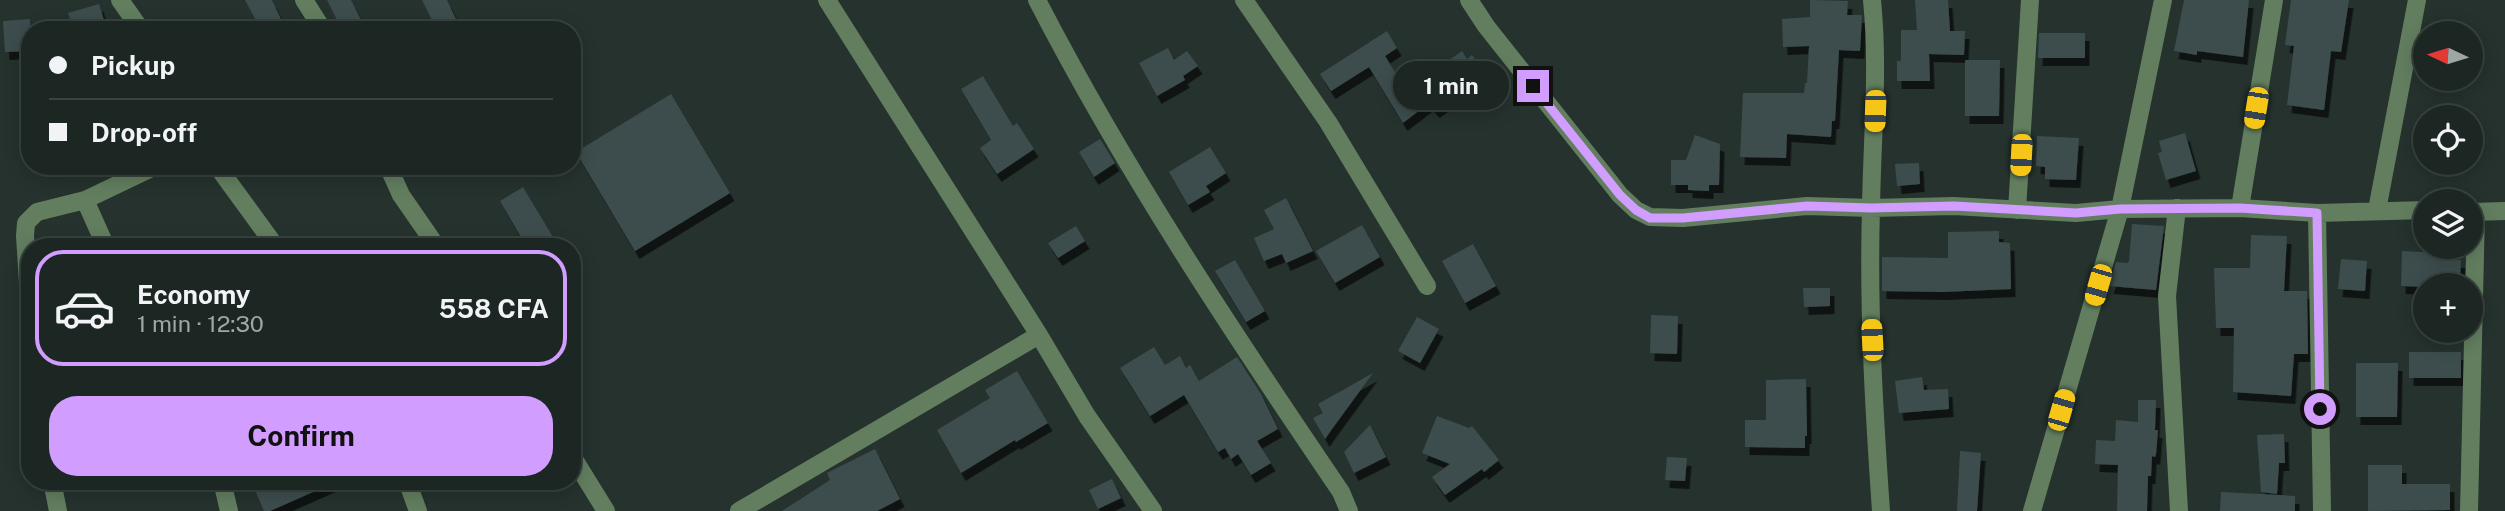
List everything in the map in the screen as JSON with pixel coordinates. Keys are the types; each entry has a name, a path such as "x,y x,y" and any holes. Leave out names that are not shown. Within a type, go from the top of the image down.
{"street":[{"path":"120,0 135,21"},
{"path":"304,0 317,21"},
{"path":"827,0 1039,335 1087,416 1153,511"},
{"path":"1037,0 1134,173 1264,378 1341,492 1349,511"},
{"path":"1244,0 1328,122 1427,286"},
{"path":"1469,0 1486,26 1606,180 1636,210 1650,218 1683,218 1786,207 1954,206 2076,213 2177,208 2240,208 2317,213 2413,210"},
{"path":"1872,0 1876,87 1870,316 1881,511"},
{"path":"2017,210 2030,0"},
{"path":"2032,511 2120,209 2163,0"},
{"path":"2240,208 2274,0"},
{"path":"2377,210 2417,0"},
{"path":"27,238 26,223 37,212 85,200 137,175"},
{"path":"224,175 269,238"},
{"path":"392,175 401,195 430,238"},
{"path":"85,200 102,238"},
{"path":"2177,208 2167,296 2179,511"},
{"path":"2483,212 2505,211"},
{"path":"2317,213 2322,511"},
{"path":"2469,511 2473,259"},
{"path":"739,511 1039,335"},
{"path":"581,471 606,511"},
{"path":"54,490 58,511"},
{"path":"224,490 229,511"},
{"path":"410,490 418,511"}],"building":[{"path":"245,0 272,0 282,21 256,21"},
{"path":"327,0 351,0 362,21 338,21"},
{"path":"422,0 447,0 457,21 432,21"},
{"path":"1810,0 1848,1 1847,15 1862,15 1860,51 1839,50 1835,121 1832,121 1831,137 1787,134 1786,158 1740,157 1743,93 1804,93 1809,46 1783,47 1782,19 1810,17"},
{"path":"1915,0 1948,0 1950,31 1965,31 1964,55 1929,54 1930,81 1897,81 1897,61 1901,61 1901,30 1917,30"},
{"path":"2184,0 2249,0 2243,57 2174,51"},
{"path":"2291,0 2349,0 2341,52 2331,51 2324,110 2287,105 2294,46 2285,45"},
{"path":"99,4 104,21 71,21 68,13"},
{"path":"30,19 21,21 21,51 5,52 3,21"},
{"path":"1387,31 1397,48 1385,56 1406,90 1462,51 1467,59 1472,55 1486,75 1435,110 1429,103 1403,123 1369,67 1331,91 1320,74"},
{"path":"2039,33 2085,33 2085,58 2038,58"},
{"path":"1168,48 1174,60 1187,51 1198,66 1183,76 1185,80 1157,96 1139,63"},
{"path":"1965,60 2000,60 1999,116 1965,116"},
{"path":"983,76 1013,126 1017,123 1034,149 997,174 980,148 991,140 961,89"},
{"path":"671,94 730,193 635,251 581,160 581,149"},
{"path":"2185,133 2196,171 2166,180 2158,153 2162,152 2159,141"},
{"path":"1695,135 1720,144 1719,185 1709,185 1709,191 1688,190 1688,185 1671,185 1671,160 1686,160"},
{"path":"2037,136 2079,138 2076,180 2045,179 2045,167 2036,166"},
{"path":"1100,139 1115,163 1094,177 1079,152"},
{"path":"1210,147 1226,173 1206,186 1210,192 1188,205 1169,172"},
{"path":"1919,163 1920,184 1897,186 1895,164"},
{"path":"523,187 554,238 522,238 500,201"},
{"path":"1286,198 1313,251 1286,263 1282,254 1264,261 1254,238 1274,229 1264,210"},
{"path":"2132,224 2164,226 2156,290 2109,286 2116,262 2129,261"},
{"path":"1362,225 1380,257 1335,283 1316,251"},
{"path":"1076,226 1085,241 1058,258 1048,243"},
{"path":"1999,231 1999,242 2010,243 2011,289 1882,291 1882,257 1948,258 1948,232"},
{"path":"2251,235 2287,236 2284,291 2307,291 2308,354 2294,354 2291,396 2233,392 2234,328 2216,328 2214,268 2250,268"},
{"path":"1473,244 1496,286 1465,303 1442,261"},
{"path":"2402,251 2413,252 2413,259 2461,260 2460,273 2413,273 2413,286 2401,286"},
{"path":"2341,259 2367,261 2365,291 2338,289"},
{"path":"1235,260 1265,311 1246,322 1215,271"},
{"path":"1803,288 1830,288 1830,306 1804,307"},
{"path":"1651,315 1678,316 1677,354 1650,353"},
{"path":"1417,317 1439,329 1420,363 1398,351"},
{"path":"1154,347 1165,365 1180,356 1186,368 1190,365 1199,381 1237,357 1261,394 1278,429 1257,441 1271,463 1251,475 1238,454 1231,459 1225,448 1218,452 1184,395 1150,416 1120,368"},
{"path":"2409,352 2461,352 2461,378 2409,378"},
{"path":"2356,363 2398,363 2397,417 2356,417"},
{"path":"1017,371 1048,423 961,473 937,430 990,398 985,390"},
{"path":"1373,373 1325,439 1313,418 1323,413 1318,404"},
{"path":"1922,377 1924,390 1948,389 1949,409 1899,413 1895,381"},
{"path":"1806,379 1805,448 1745,447 1745,420 1766,420 1766,380"},
{"path":"2138,400 2156,400 2155,430 2158,430 2156,454 2155,457 2152,456 2151,476 2148,476 2147,511 2117,511 2118,465 2095,464 2096,440 2115,441 2116,420 2138,422"},
{"path":"1437,416 1469,428 1472,426 1499,460 1445,495 1432,477 1450,464 1422,453"},
{"path":"1370,425 1386,457 1354,473 1344,452"},
{"path":"2284,434 2285,463 2279,463 2277,494 2261,492 2257,435"},
{"path":"875,449 900,499 877,511 782,511 830,480 827,473"},
{"path":"1960,451 1981,453 1977,511 1957,511"},
{"path":"1667,457 1687,458 1685,481 1665,480"},
{"path":"2368,465 2402,465 2402,484 2450,484 2450,510 2368,511"},
{"path":"1112,479 1121,498 1098,509 1089,490"},
{"path":"255,490 318,490 270,511 264,511"},
{"path":"2221,492 2295,496 2295,511 2220,511"}],"route":[{"path":"1533,86 1606,180 1636,210 1650,218 1683,218 1807,206 1954,206 2076,213 2120,209 2240,208 2317,213 2320,409"}]}
